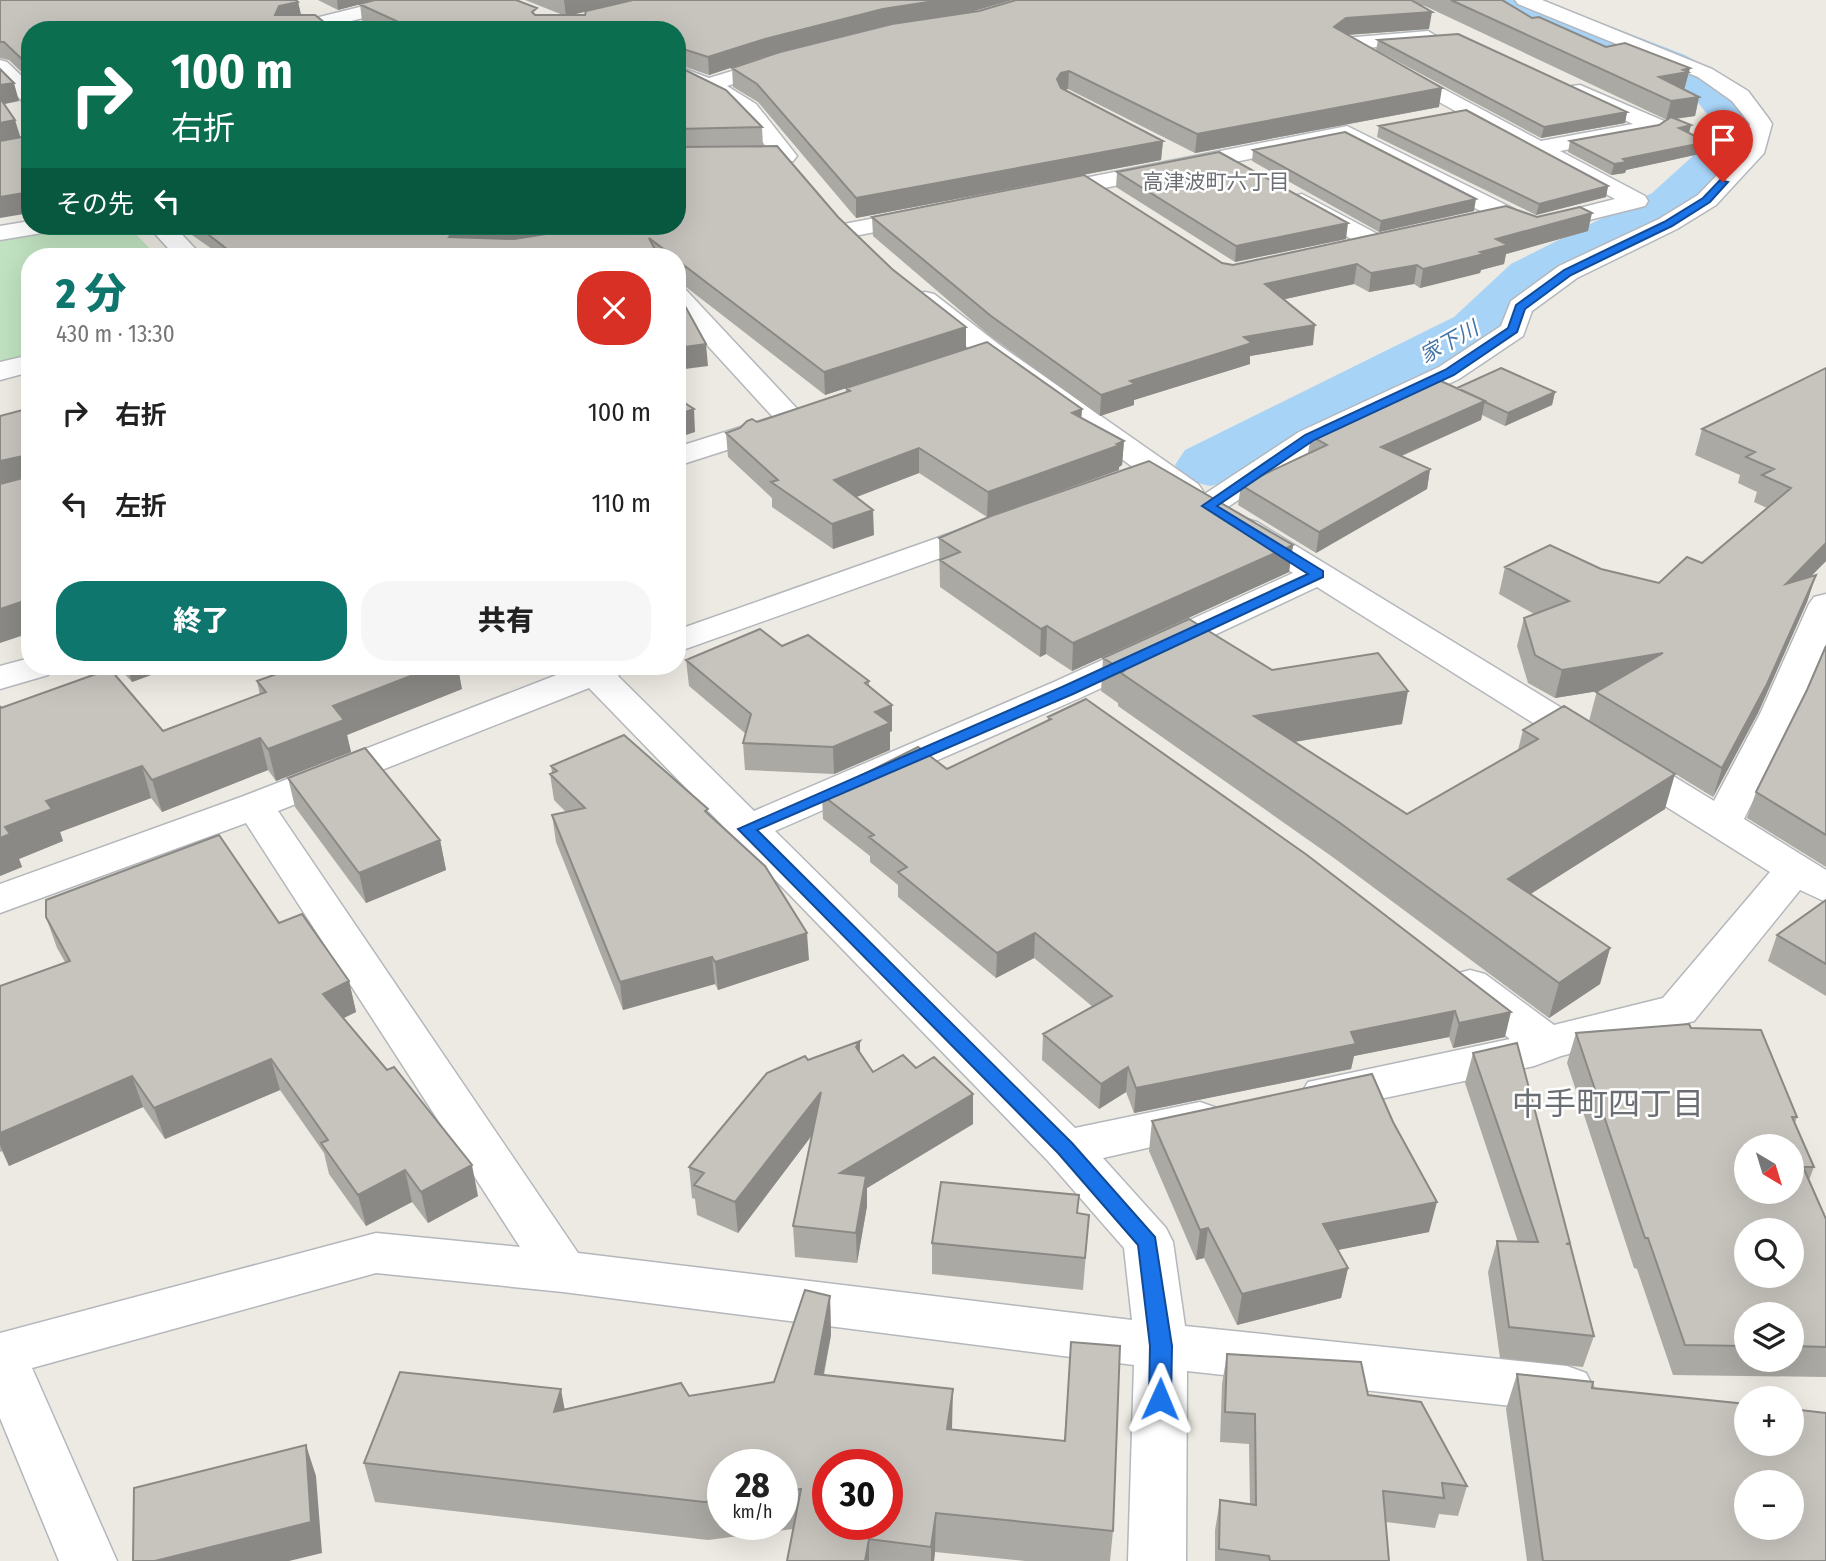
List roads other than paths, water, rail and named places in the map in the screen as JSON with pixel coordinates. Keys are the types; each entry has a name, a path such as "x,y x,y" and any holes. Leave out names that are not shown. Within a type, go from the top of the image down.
{"street":[{"path":"332,21 412,0"},
{"path":"1208,506 1310,438 1449,373 1513,330 1520,307 1568,272 1668,224 1707,200 1756,148 1761,124 1740,96 1705,73 1525,0"},
{"path":"1347,133 1505,214 1534,226 1636,201 1344,44 1448,32 1426,15"},
{"path":"709,85 800,57"},
{"path":"686,76 709,85 748,109 801,174"},
{"path":"1538,148 1656,126 1563,83"},
{"path":"1439,116 1466,111"},
{"path":"1023,197 1387,126"},
{"path":"1156,144 1193,164"},
{"path":"686,158 785,156"},
{"path":"1223,158 1259,178"},
{"path":"1089,184 1125,206"},
{"path":"1282,191 1377,243"},
{"path":"850,230 943,212"},
{"path":"1466,222 1505,214"},
{"path":"0,233 21,230"},
{"path":"169,235 181,248"},
{"path":"1310,257 1402,237"},
{"path":"903,282 991,352 1208,506 1810,879 1678,1010 1547,1043 1534,1050 1065,1148"},
{"path":"686,305 804,416 686,454"},
{"path":"954,365 991,352"},
{"path":"0,371 21,365"},
{"path":"1116,484 1155,470"},
{"path":"686,639 1013,521"},
{"path":"746,829 1067,690 1318,574"},
{"path":"1721,825 1778,714 1826,604"},
{"path":"0,678 21,671"},
{"path":"0,899 255,806 582,675"},
{"path":"603,675 746,829 1065,1148 1148,1242 1161,1346 1157,1561"},
{"path":"1067,690 1100,714"},
{"path":"255,806 563,1272"},
{"path":"1438,960 1547,1043"},
{"path":"88,1561 0,1355 376,1253 563,1272 1161,1346 1620,1395"}],"waterway":[{"name":"家下川","path":"1210,465 1476,330 1532,277 1672,205 1741,139 1736,117 1713,90 1668,65 1503,0"}],"district":[{"name":"高津波町六丁目","path":"1216,182"},
{"name":"中手町四丁目","path":"1608,1104"}]}
